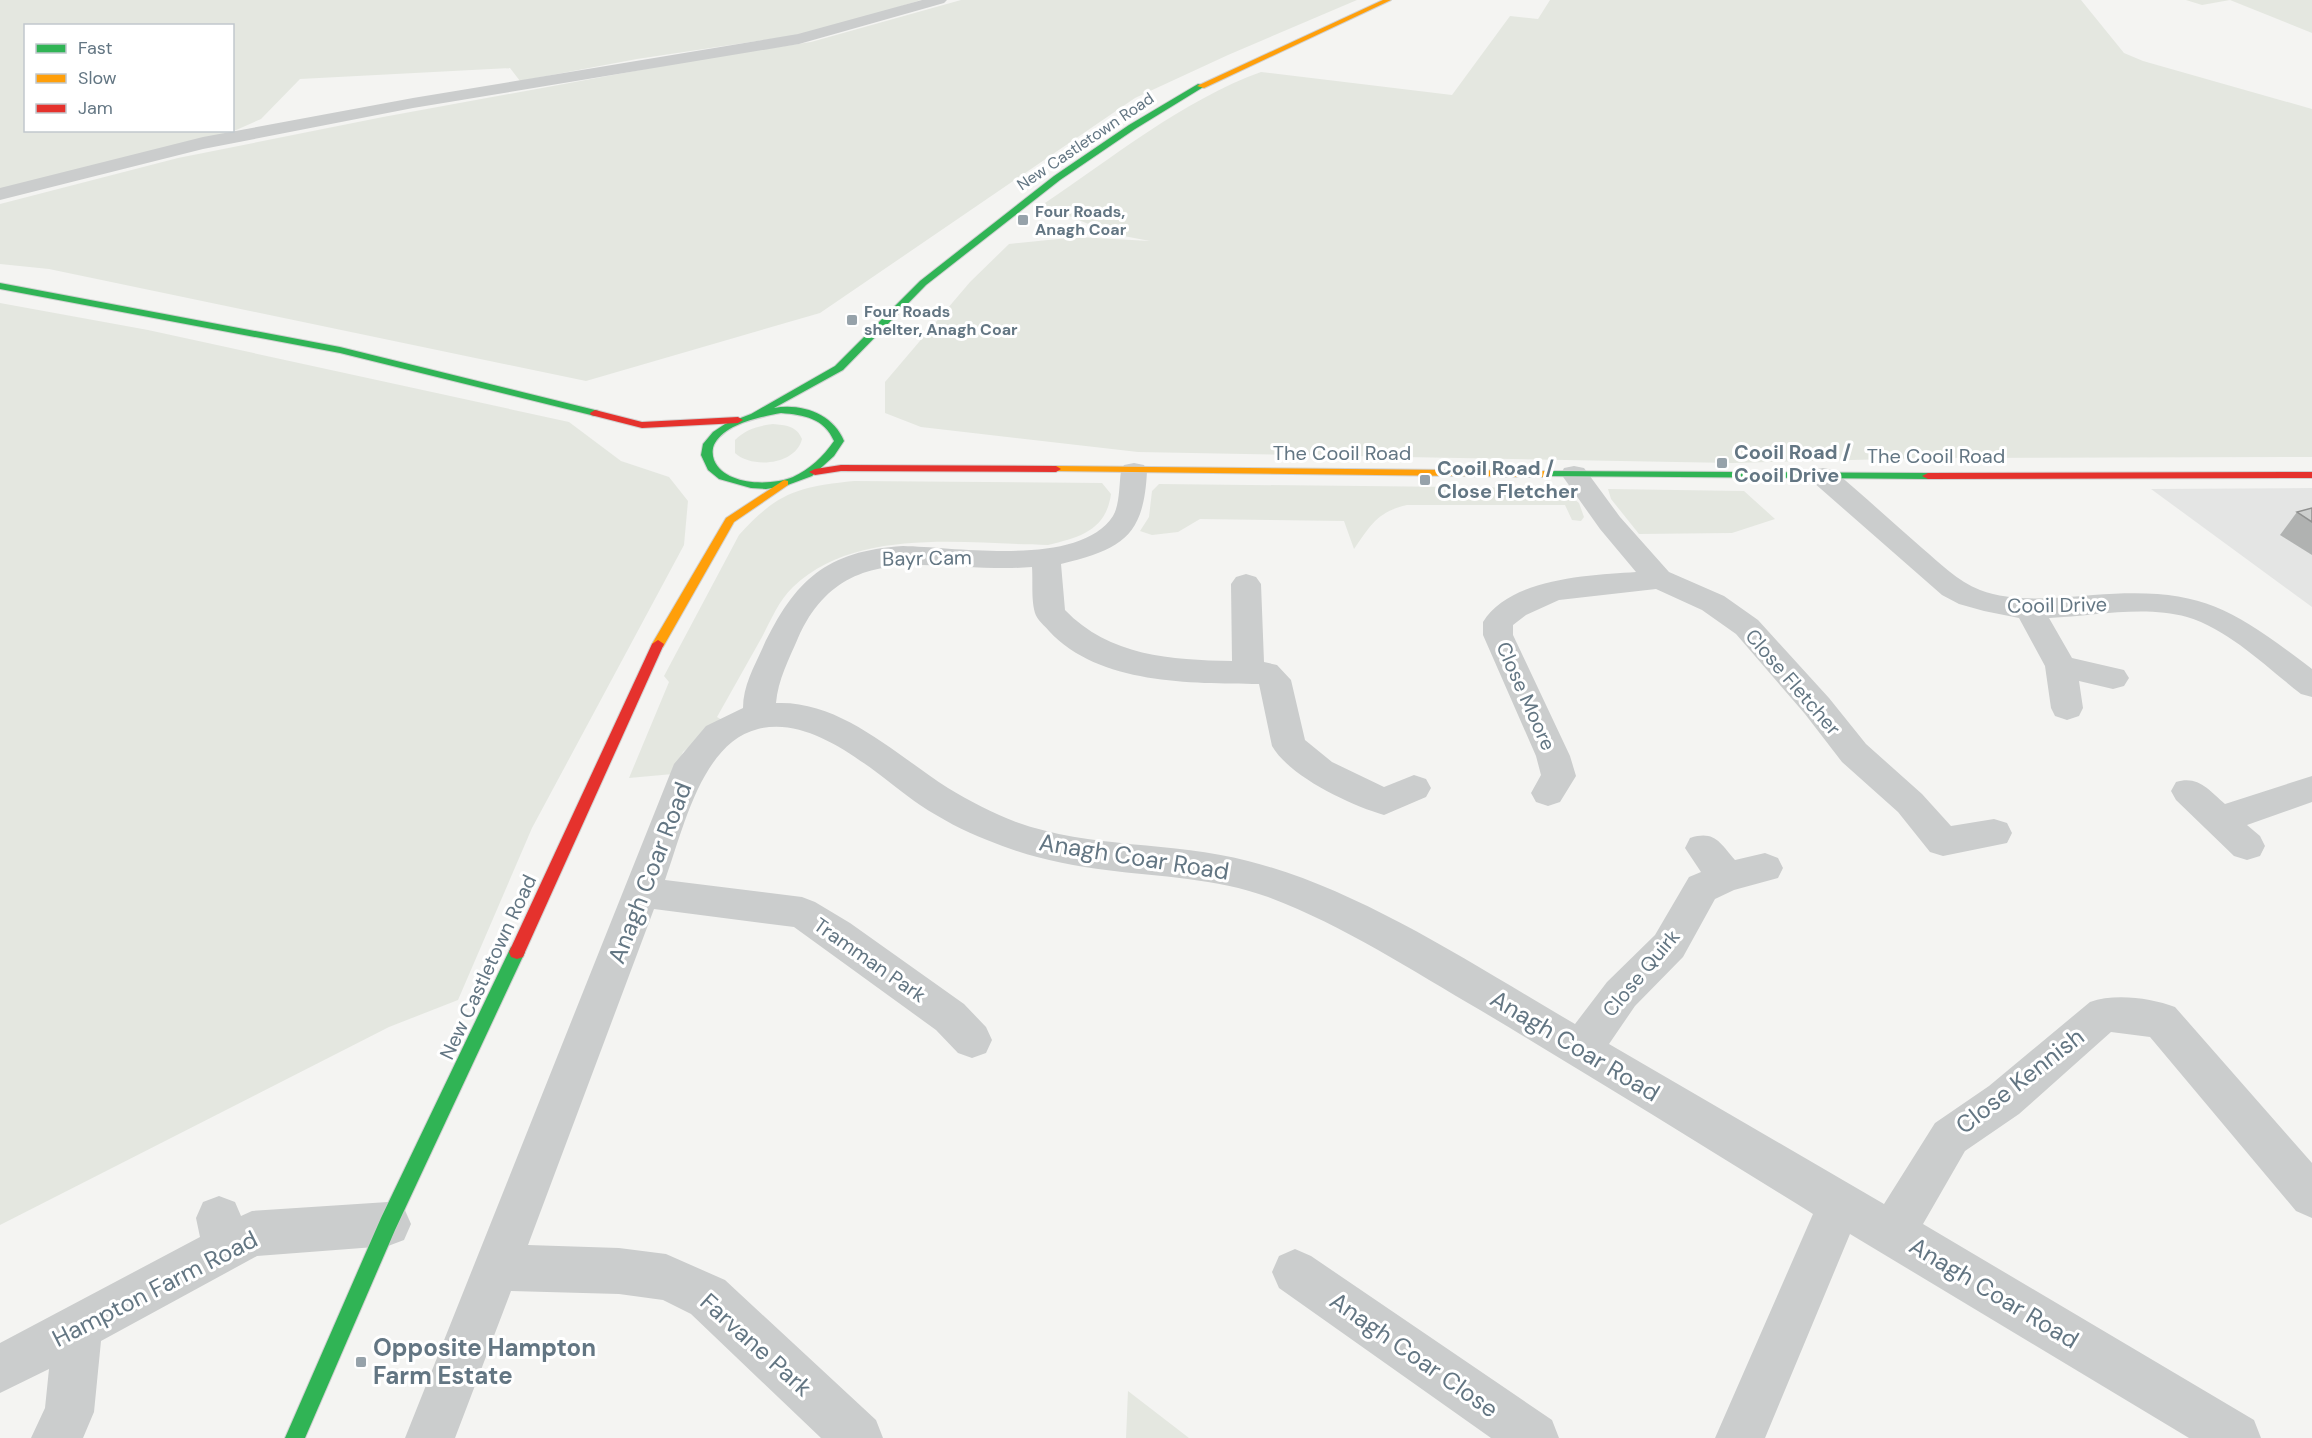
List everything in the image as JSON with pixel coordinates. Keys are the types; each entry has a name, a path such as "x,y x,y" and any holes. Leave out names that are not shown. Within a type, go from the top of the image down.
{"highway":[{"name":"New Castletown Road","path":"756,414 839,368 922,283 1057,178 1122,133 1192,90 1388,0"},
{"path":"0,286 340,350 642,425 738,420 781,410 796,411 825,419 834,427 844,443 815,472 784,483 730,520"},
{"path":"836,387 839,368"},
{"path":"832,411 834,427"},
{"path":"730,520 730,492 712,469 706,454 710,443 718,434 738,420"},
{"path":"642,425 663,438"},
{"path":"689,447 706,454"},
{"name":"The Cooil Road","path":"864,453 911,468"},
{"name":"The Cooil Road","path":"815,472 841,468 911,468 1824,476 2312,475"},
{"path":"730,492 756,485 784,483"},
{"name":"New Castletown Road","path":"295,1438 388,1224 547,888 649,659 730,520"}],"street":[{"path":"0,194 203,143 413,103 799,39 939,0"},
{"name":"Bayr Cam","path":"760,715 758,702 764,681 795,612 808,595 828,577 875,559 904,555 1046,557 1091,547 1106,540 1128,516 1134,471"},
{"name":"Close Fletcher","path":"1574,474 1610,523 1659,579 1713,603 1747,627 1817,706 1854,753 1910,804 1943,842 1994,834"},
{"name":"Cooil Drive","path":"1824,476 1955,590 1994,605 2029,609 2110,604 2178,605 2219,620 2312,686"},
{"path":"1046,557 1050,613 1066,630 1086,645 1114,658 1152,666 1207,672 1266,673 1275,680 1289,746 1320,771 1384,802 1414,788"},
{"name":"Close Moore","path":"1548,793 1559,776 1553,756 1498,635 1498,622 1524,600 1543,593 1564,588 1659,579"},
{"path":"1246,584 1248,671"},
{"path":"2029,609 2061,666 2067,708"},
{"path":"2061,666 2113,678"},
{"name":"Anagh Coar Road","path":"430,1438 691,764 719,733 760,715 794,715 820,723 863,745 937,798 1002,832 1043,846 1221,867 1281,886 1365,924 1581,1049 1840,1204 1893,1232 2236,1438"},
{"path":"2220,820 2312,789"},
{"path":"2188,791 2247,846"},
{"path":"1703,848 1727,877"},
{"name":"Close Quirk","path":"1581,1049 1621,994 1669,946 1702,888 1727,877 1765,868"},
{"name":"Tramman Park","path":"642,892 802,913 966,1020"},
{"name":"Close Kennish","path":"1893,1232 1950,1137 2004,1100 2104,1014 2175,1017 2312,1196"},
{"path":"1740,1438 1840,1204"},
{"name":"Hampton Farm Road","path":"0,1369 78,1326 222,1233 252,1234 388,1224"},
{"name":"Farvane Park","path":"498,1267 619,1271 666,1277 708,1297 858,1438"},
{"name":"Anagh Coar Close","path":"1295,1272 1534,1438"},
{"path":"56,1438 69,1412 78,1326"}],"shaded area":[{"path":"0,0 921,0 843,24 791,36 637,59 520,81 510,68 300,79 261,119 234,131 234,24 24,24 24,132 230,132 0,191"},
{"path":"961,0 1357,0 1135,98 820,313 586,381 49,269 0,264 0,204 178,158 383,117 700,59 811,42"},
{"path":"1550,0 2081,0 2124,53 2143,61 2312,109 2312,457 1934,458 1732,463 1138,452 921,427 885,413 885,382 970,282 1009,244 1078,237 1150,241 1113,234 1042,205 1176,114 1232,84 1261,72 1452,95 1510,16 1538,19"},
{"path":"2186,0 2230,0 2202,5"},
{"path":"2230,0 2312,0 2312,33"},
{"path":"0,303 148,330 569,422 621,461 669,477 688,501 684,545 532,828 458,1000 389,1027 0,1225"},
{"path":"773,424 790,427 800,435 802,439 798,448 791,454 773,462 762,462 743,458 735,453 735,440 739,436 752,429"},
{"path":"854,481 1102,483 1111,494 1104,516 1098,524 1081,535 1060,542 1048,545 914,543 881,547 849,555 819,568 793,587 779,604 717,717 722,720 683,752 673,774 629,778 669,682 664,676 739,535 766,509 790,494 803,489"},
{"path":"1159,484 1560,488 1579,503 1584,517 1581,521 1572,520 1565,505 1407,505 1388,511 1370,526 1354,549 1344,521 1200,519 1178,532 1152,535 1140,531 1149,517 1152,491"},
{"path":"2312,488 2312,607 2151,489"},
{"path":"1608,489 1744,491 1775,519 1732,533 1639,534 1611,499"},
{"path":"1128,1391 1189,1438 1126,1438"}],"building":[{"path":"2312,508 2312,522 2297,512"}],"traffic: fast":[{"path":"756,414 839,368 923,283 1057,178 1132,127 1201,86"},
{"path":"0,286 340,350 595,413"},
{"path":"781,410 816,416 830,425 835,432 839,441 820,465 795,480 766,485 751,485 733,480 722,476 712,468 707,455 709,444 717,434 743,420 781,410"},
{"path":"1544,474 1928,476"},
{"path":"295,1438 388,1224 517,952"}],"traffic: slow":[{"path":"1201,86 1388,0"},
{"path":"1056,469 1544,474"},
{"path":"658,644 730,520 784,483"}],"traffic: jam":[{"path":"595,413 642,425 738,420"},
{"path":"815,472 841,468 1056,469"},
{"path":"1928,476 2312,475"},
{"path":"517,952 658,644"}],"place":[{"name":"Four Roads, Anagh Coar","path":"1023,220"},
{"name":"Four Roads shelter, Anagh Coar","path":"852,320"},
{"name":"Cooil Road / Cooil Drive","path":"1722,463"},
{"name":"Cooil Road / Close Fletcher","path":"1425,480"},
{"name":"Opposite Hampton Farm Estate","path":"361,1362"}]}
